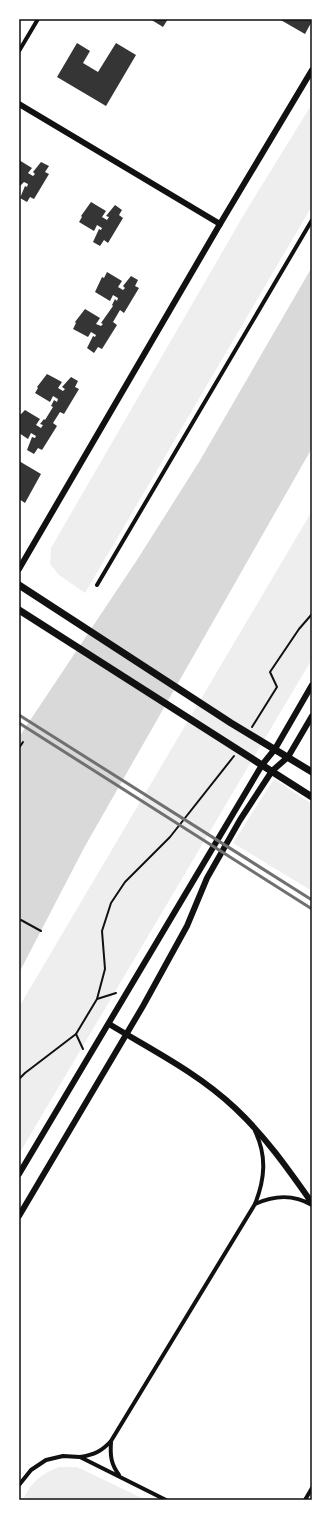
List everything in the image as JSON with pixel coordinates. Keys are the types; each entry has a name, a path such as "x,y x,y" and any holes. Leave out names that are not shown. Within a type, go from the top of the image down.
{"main road":[{"path":"19,585 231,723 312,772"},
{"path":"19,610 312,796"}],"street":[{"path":"19,50 38,19"},
{"path":"19,569 220,224 312,70"},
{"path":"19,104 220,224"},
{"path":"97,585 312,220"},
{"path":"19,1174 262,765 275,749 312,685"},
{"path":"19,1216 127,1035 187,926 207,878 240,820 272,771 288,757 312,716"},
{"path":"109,1024 195,1076 235,1108 253,1125 281,1159 312,1204"},
{"path":"80,1458 98,1453 112,1442 255,1204 261,1189 264,1172 260,1140 253,1125"},
{"path":"255,1204 279,1196 292,1197 312,1204"},
{"path":"112,1442 110,1454 112,1465 119,1476"},
{"path":"19,1484 31,1470 46,1460 63,1456 80,1458 166,1500"},
{"path":"305,1500 312,1488"}],"path":[{"path":"248,733 277,687 270,672 299,629 312,614"},
{"path":"19,748 23,742"},
{"path":"19,1079 76,1034 97,1000 105,969 102,931 111,903 125,882 170,837 238,750"},
{"path":"21,920 41,931"}],"shaded area":[{"path":"312,104 312,206 85,593 59,575 50,564 51,548 246,211"},
{"path":"312,267 312,448 84,848 19,973 19,737 137,560 199,462"},
{"path":"312,511 312,659 19,1154 19,1007"},
{"path":"274,779 312,804 312,891 233,843"},
{"path":"59,1467 77,1467 146,1500 23,1500 29,1488 37,1479"}],"building":[{"path":"150,19 168,19 163,27"},
{"path":"279,19 312,19 312,21 305,34"},
{"path":"77,43 90,51 83,63 98,72 116,43 136,55 106,106 57,77"},
{"path":"19,160 32,168 28,173 33,176 35,174 33,172 41,162 49,166 45,172 49,174 34,199 30,197 27,202 20,198 25,186 27,187 28,184 24,182 19,187"},
{"path":"91,202 106,211 102,217 107,220 109,217 106,216 115,205 122,210 119,215 123,218 108,243 104,240 100,246 93,242 99,229 101,230 102,228 97,225 94,231 79,222 82,217 81,216"},
{"path":"107,272 122,281 118,287 123,290 125,288 123,286 131,276 138,280 135,286 139,288 124,313 120,310 113,322 117,325 102,349 98,347 94,353 87,348 93,336 95,337 96,335 91,332 88,337 73,329 76,323 75,322 85,309 100,318 96,324 101,326 103,324 101,323 113,306 112,305 115,299 117,301 118,298 113,295 110,301 95,292 102,277 104,278"},
{"path":"47,374 62,382 58,388 63,391 65,389 62,387 71,377 78,381 75,387 79,389 64,414 60,412 53,423 57,426 42,450 38,448 34,454 27,450 32,437 35,438 36,436 31,433 28,439 19,433 19,416 25,410 40,419 36,425 41,428 43,425 40,424 44,419 45,420 53,407 51,406 54,400 57,402 58,399 53,396 50,402 35,393 38,388 37,387"},
{"path":"19,461 41,474 25,503 19,499"}],"railway":[{"path":"19,715 312,900"},
{"path":"19,723 312,909"}]}
